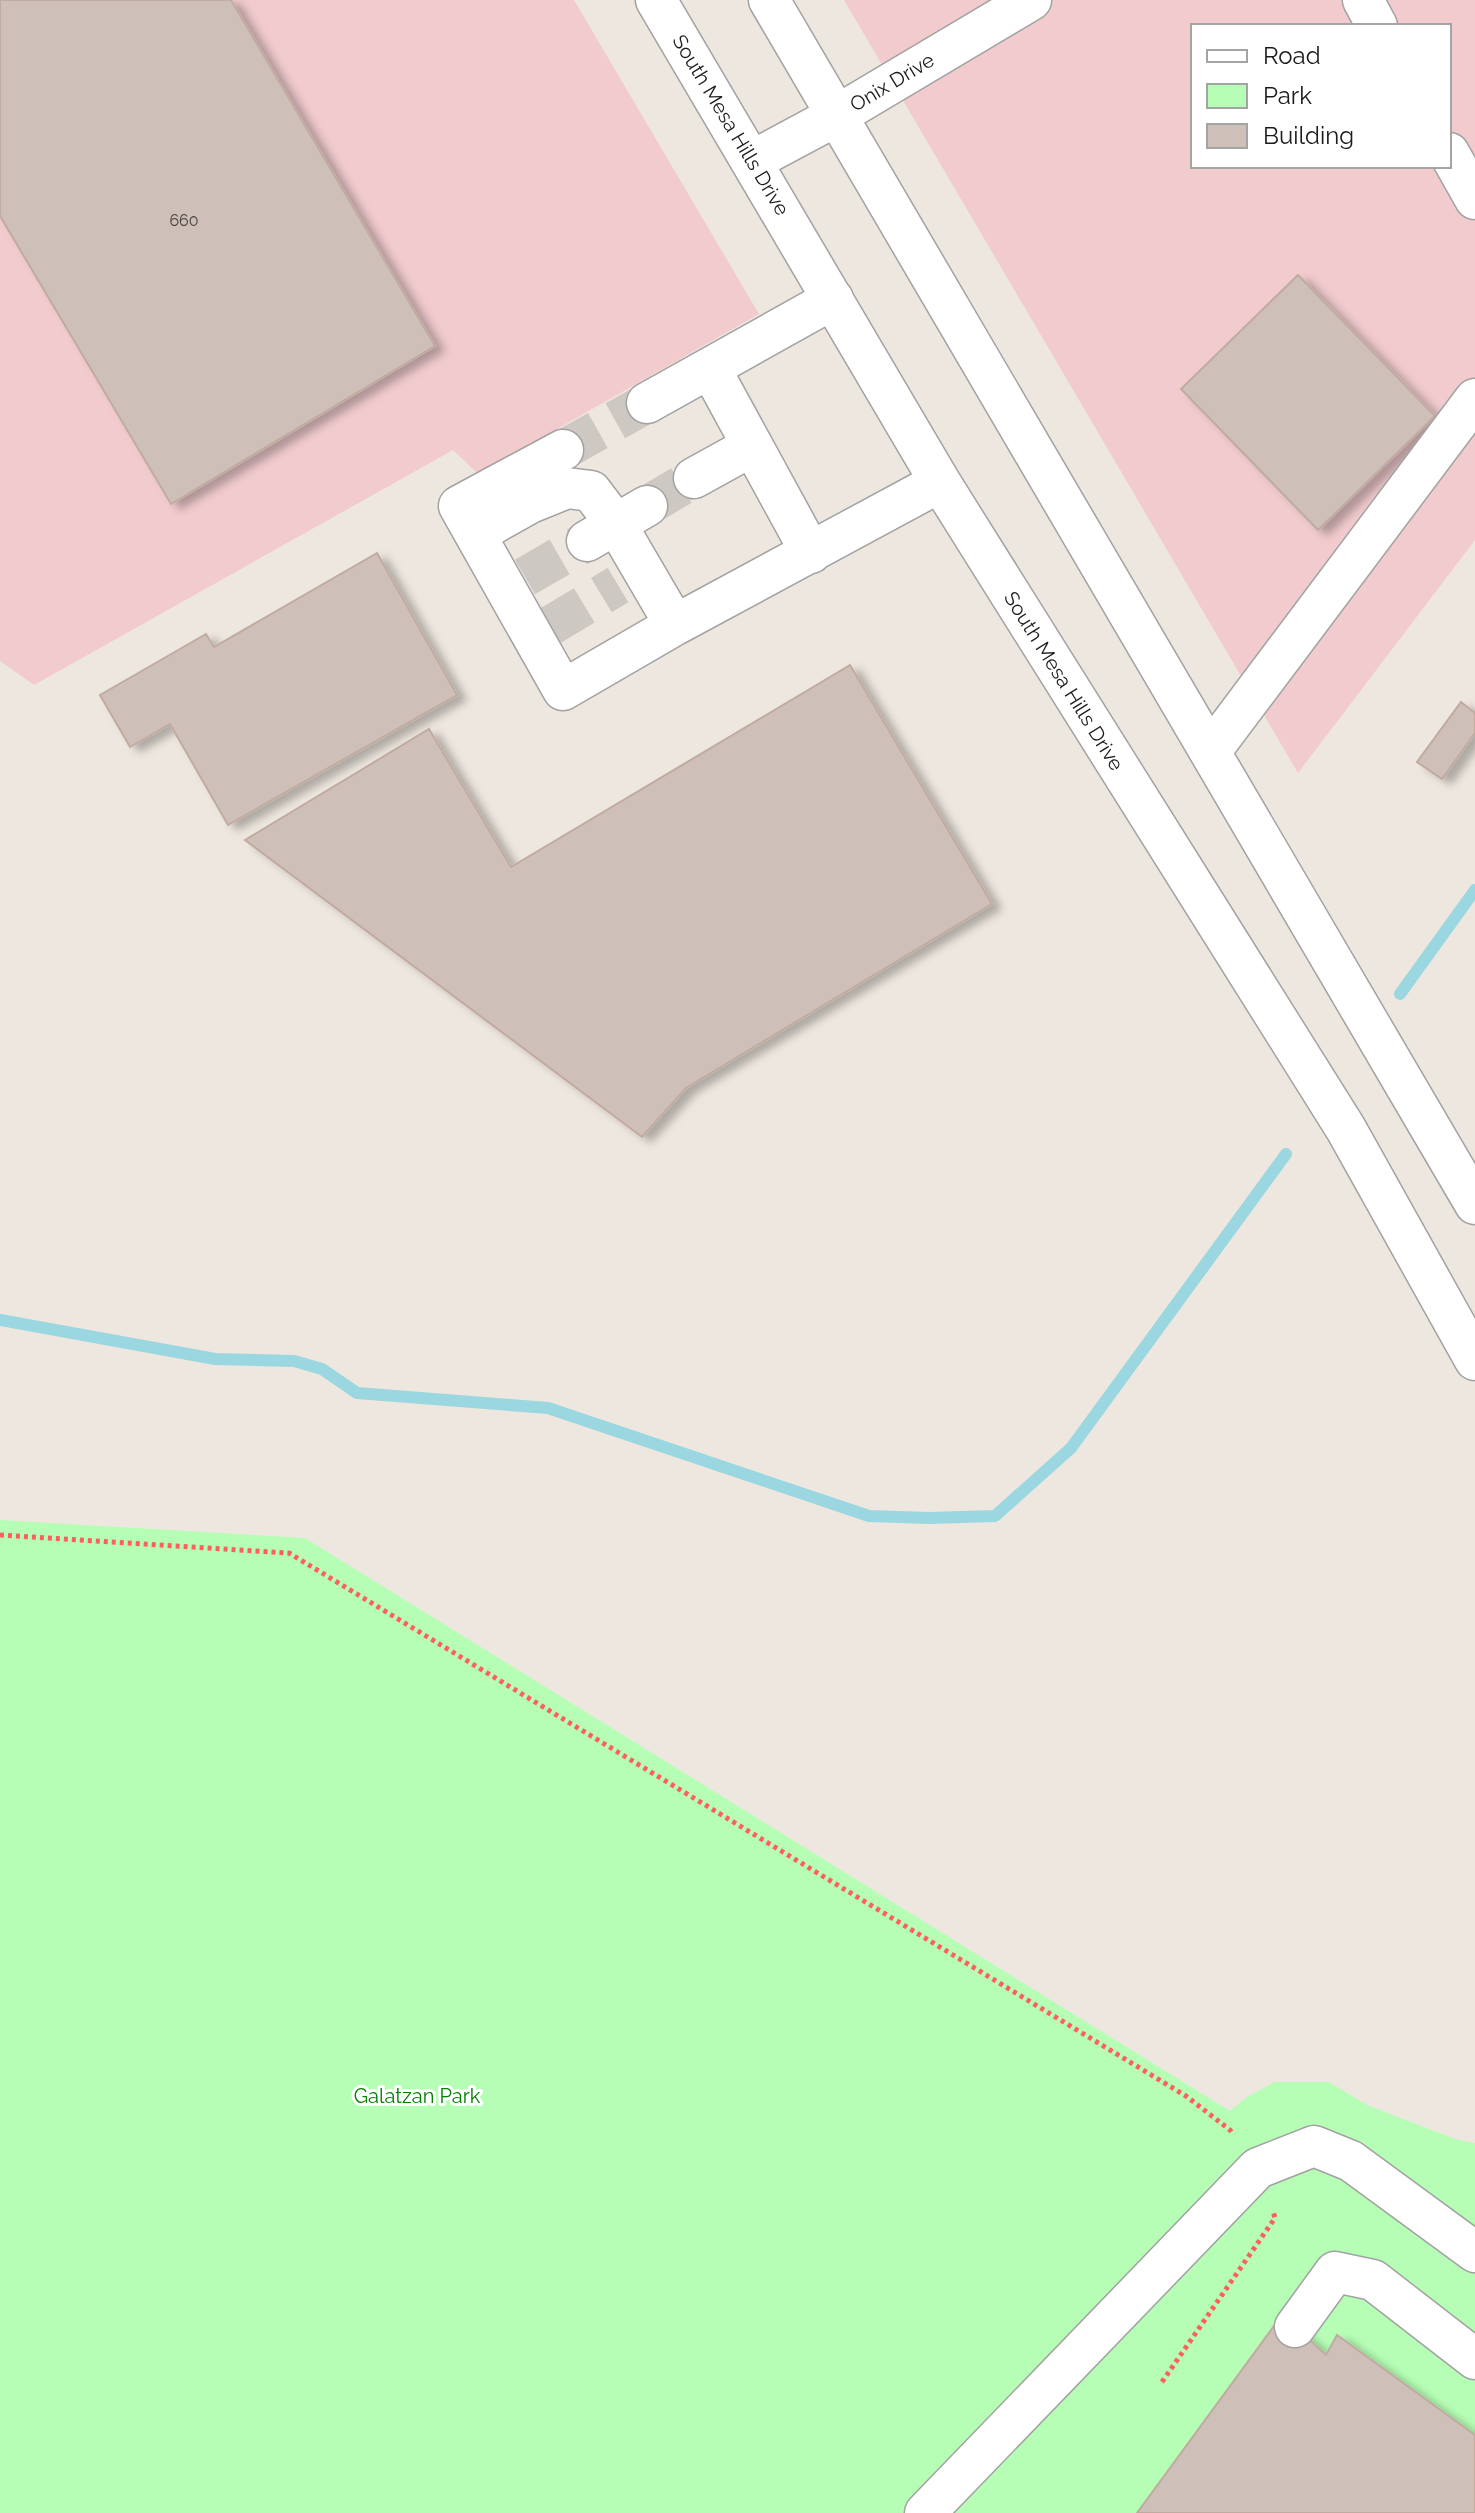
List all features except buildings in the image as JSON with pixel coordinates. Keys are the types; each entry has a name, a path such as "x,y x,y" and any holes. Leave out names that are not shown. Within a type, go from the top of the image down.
{"street":[{"name":"South Mesa Hills Drive","path":"656,0 940,482 1346,1129 1475,1360"},
{"path":"769,0 1475,1204"},
{"name":"Onix Drive","path":"752,161 836,116 1031,0"},
{"path":"1363,0 1376,24"},
{"path":"1451,157 1475,199"},
{"path":"647,403 833,299"},
{"path":"710,368 811,553"},
{"path":"1210,752 1475,399"},
{"path":"694,478 752,446"},
{"path":"467,520 563,450"},
{"path":"467,520 515,583 541,631 563,690 675,625 940,482"},
{"path":"467,520 530,503 567,488 591,491 617,524 631,578 675,625"},
{"path":"925,2513 1258,2168 1314,2146 1351,2161 1475,2252"},
{"path":"1295,2327 1335,2272 1373,2280 1475,2359"}],"path":[{"path":"0,1535 289,1553 1186,2096 1230,2130 1258,2168 1275,2218 1162,2382"}],"shaded area":[{"path":"0,0 574,0 759,314 478,474 453,450 34,685 0,661"},
{"path":"844,0 1475,0 1475,540 1298,773"}],"green space":[{"name":"Galatzan Park","path":"0,1520 305,1538 1230,2111 1274,2082 1329,2082 1367,2105 1458,2140 1475,2143 1475,2513 0,2513"}],"waterway":[{"path":"1400,994 1475,890"},
{"path":"0,1320 215,1359 294,1361 322,1369 357,1393 548,1408 869,1516 995,1516 1071,1448 1286,1154"}],"tunnel":[{"path":"563,450 647,403"},
{"path":"647,506 694,478"},
{"path":"525,577 587,541"},
{"path":"550,626 618,585"}]}
